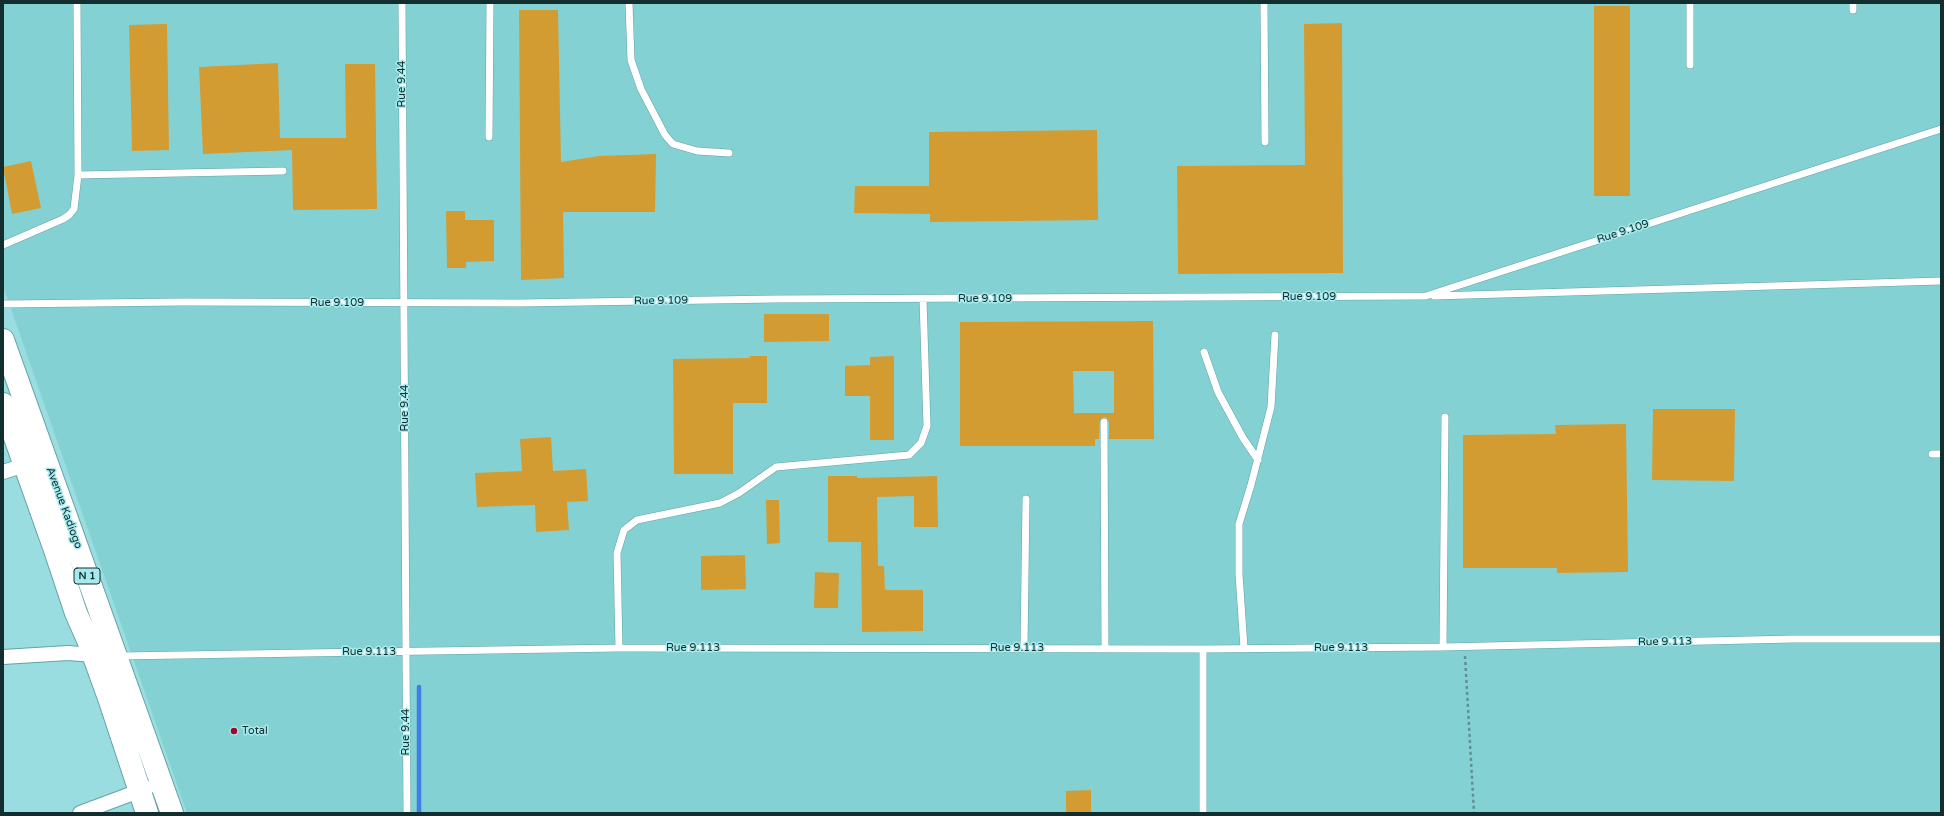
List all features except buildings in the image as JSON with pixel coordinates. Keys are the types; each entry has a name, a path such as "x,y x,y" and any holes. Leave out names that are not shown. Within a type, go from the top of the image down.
{"highway":[{"name":"Avenue Kadiogo","path":"3,340 104,655 147,813"},
{"name":"Avenue Kadiogo","path":"3,404 76,613 104,655 161,782 172,813"}],"street":[{"path":"3,472 25,466"},
{"path":"3,657 68,653 104,655"},
{"path":"80,813 161,782"}],"lane":[{"path":"3,245 69,215 74,209 78,175 77,3"},
{"name":"Rue 9.44","path":"402,3 407,813"},
{"path":"489,137 490,3"},
{"path":"629,3 631,60 641,88 665,135 674,144 697,151 730,153"},
{"path":"1264,3 1265,142"},
{"path":"1690,3 1690,65"},
{"name":"Rue 9.109","path":"3,304 183,302 404,304 1426,296 1941,129"},
{"path":"78,175 283,171"},
{"path":"1426,296 1941,281"},
{"path":"619,648 617,553 624,530 637,520 720,503 739,493 776,467 910,455 921,443 927,426 923,299"},
{"path":"1244,648 1238,574 1239,524 1258,460 1271,407 1275,335"},
{"path":"1204,352 1218,392 1243,438 1258,460"},
{"path":"1444,647 1446,417"},
{"path":"1104,422 1105,649"},
{"path":"1932,454 1941,454"},
{"path":"1024,648 1026,499"},
{"name":"Rue 9.113","path":"104,655 619,648 1203,649 1444,647 1785,640 1941,640"},
{"path":"1203,649 1203,813"}],"path":[{"path":"1464,646 1474,813"}],"shaded area":[{"path":"3,3 1941,3 1941,813 187,813 3,286"}],"waterway":[{"path":"419,687 419,813"}],"place":[{"name":"Total","path":"234,731"}]}
